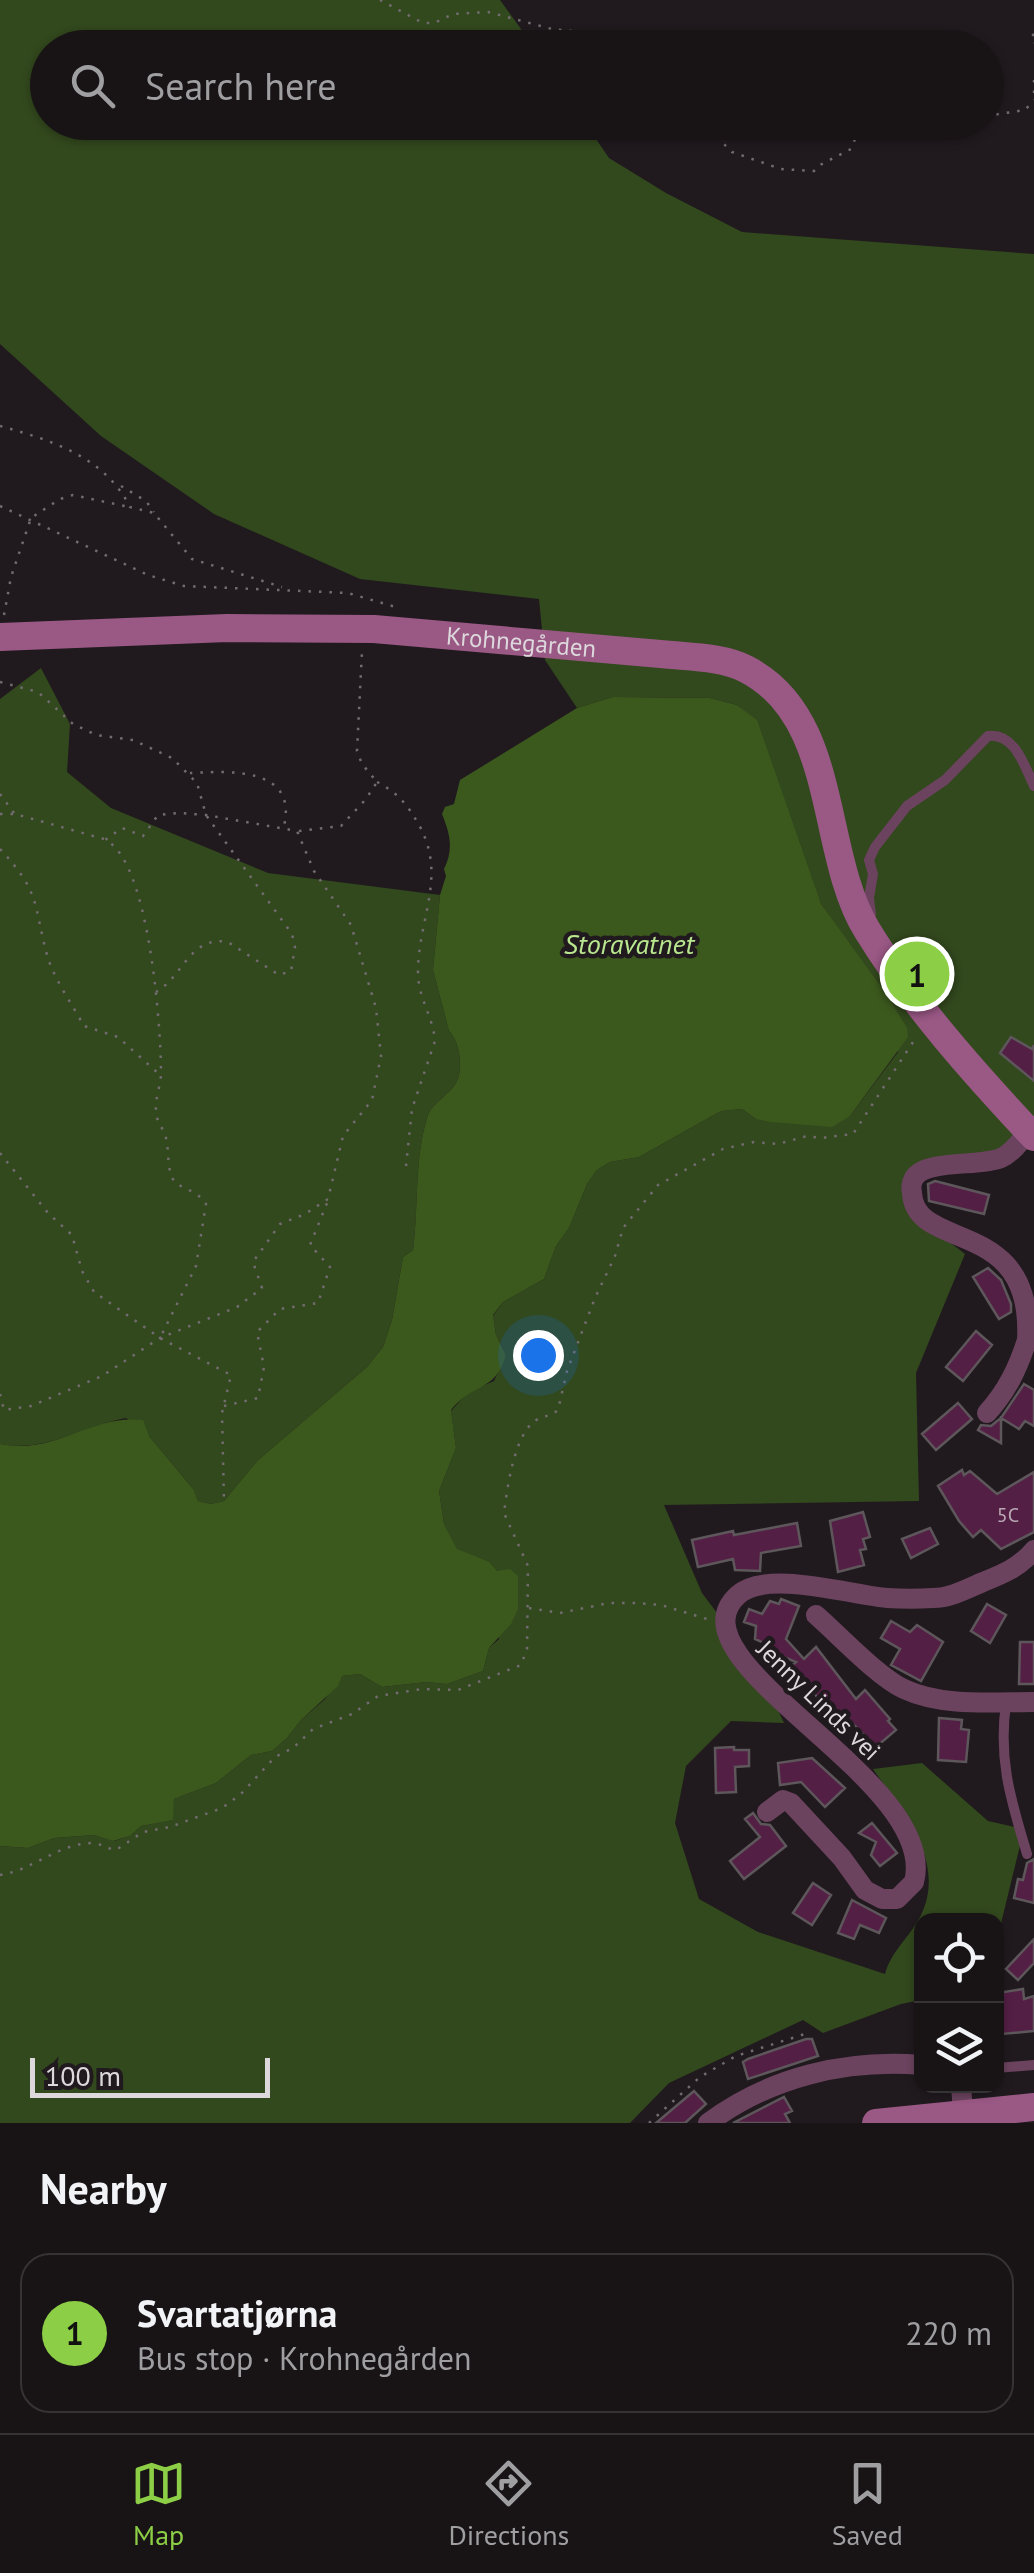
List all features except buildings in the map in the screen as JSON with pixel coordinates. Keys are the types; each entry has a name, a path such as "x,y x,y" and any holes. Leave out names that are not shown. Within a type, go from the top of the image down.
{"main road":[{"name":"Krohnegården","path":"1,636 227,628 374,628 705,658 746,669 769,683 806,738 819,768 850,896 866,929 932,1018 1031,1134"},
{"path":"876,2123 962,2099 1034,2107"}],"street":[{"name":"Krohnegården","path":"987,1414 1020,1363 1033,1313 1030,1284 1018,1262 999,1248 921,1216 912,1203 911,1188 916,1174 924,1169 1006,1156 1031,1134"},
{"path":"724,1617 739,1594 762,1585 797,1585 888,1598 937,1598 1011,1570 1034,1550"},
{"path":"816,1615 840,1640 904,1689 931,1697 1034,1702"},
{"name":"Jenny Linds vei","path":"724,1617 726,1637 756,1678 796,1711 897,1814 914,1847 914,1882 897,1899 882,1899 858,1882 842,1858 791,1804 784,1800 767,1812"},
{"path":"708,2123 741,2100 802,2075 858,2065 914,2065"}],"lane":[{"path":"866,929 871,914 871,853 907,806 945,780 992,735 1012,743 1034,786"},
{"path":"1006,1702 1002,1756 1028,1854"},
{"path":"1004,2067 1034,2064"}],"path":[{"path":"380,0 423,23 434,23 453,14 488,12 552,30"},
{"path":"1034,34 1034,43"},
{"path":"1034,80 1034,93"},
{"path":"1004,113 1024,110 1034,100"},
{"path":"720,140 732,152 780,169 814,171 851,149 855,140"},
{"path":"0,426 46,439 82,456 146,501 192,559 288,589"},
{"path":"119,485 130,507"},
{"path":"1,636 11,577 30,518 73,495 154,513"},
{"path":"0,506 148,575 184,586 348,594 398,608"},
{"path":"374,628 362,641 357,751 377,782 408,805 433,856 425,928 418,950 418,976 420,999 435,1041 412,1109 406,1166"},
{"path":"0,682 38,692 73,724 96,735 133,740 172,758 197,783 206,815 292,934 295,947 291,971 280,975 228,942 218,940 197,948 165,987 154,993"},
{"path":"188,774 235,771 254,775 282,796 286,804 284,829"},
{"path":"105,840 122,828 142,836 158,815 178,812 297,831 341,826 377,782"},
{"path":"0,794 15,814"},
{"path":"0,814 15,814 116,845 125,856 144,910 162,1076 155,1106 157,1120 165,1134 171,1176 176,1184 199,1192 206,1204 196,1266 160,1338"},
{"path":"222,1406 258,1398 264,1367 256,1332 280,1309 318,1303 330,1267 310,1245 328,1199 343,1136 372,1100 381,1056 376,1008 351,924 314,871 297,831"},
{"path":"0,849 24,875 38,907 48,958 84,1026 118,1037 162,1076"},
{"path":"0,1875 28,1868 56,1850 92,1844 116,1850 143,1832 170,1827 222,1808 313,1728 352,1714 378,1696 422,1689 458,1690 515,1670 523,1663 527,1649 527,1559 504,1513 512,1463 528,1428 558,1410 567,1371 594,1298 616,1256 623,1228 658,1185 723,1149 754,1142 778,1144 806,1136 853,1134 932,1018"},
{"path":"0,1153 48,1212 72,1234 82,1271 94,1292 160,1338 231,1375 222,1406 224,1501"},
{"path":"0,1394 4,1410 31,1406 102,1376 160,1338 237,1307 262,1288 253,1262 280,1224 306,1214 328,1199"},
{"path":"528,1608 560,1613 609,1603 635,1603 661,1605 707,1619 724,1617"},
{"path":"650,2123 700,2077 736,2056 808,2034"}],"shaded area":[{"path":"0,0 500,0 522,30 30,30 30,140 597,140 609,158 742,232 1034,254 1034,1151 1016,1147 908,1173 920,1219 965,1254 916,1373 919,1501 664,1505 702,1593 759,1669 784,1723 731,1721 686,1766 675,1823 699,1899 758,1932 885,1974 914,1927 914,2001 823,2033 803,2020 669,2083 630,2123 0,2123 0,1846 28,1848 54,1838 94,1835 114,1841 130,1836 141,1826 172,1820 174,1799 216,1783 251,1755 272,1751 325,1699 342,1676 360,1674 382,1687 447,1684 483,1671 489,1648 499,1639 497,1571 490,1562 457,1550 444,1524 439,1491 456,1448 451,1411 468,1392 494,1381 506,1355 496,1335 493,1316 503,1302 544,1279 556,1246 597,1170 610,1162 639,1157 721,1111 742,1109 756,1119 850,1116 898,1052 847,945 809,879 756,720 737,705 710,698 613,697 577,708 545,660 539,599 360,579 214,514 101,436 0,344"},
{"path":"41,668 70,724 67,772 111,808 268,873 440,895 433,970 449,1031 457,1046 460,1070 457,1082 427,1118 420,1151 413,1250 403,1257 383,1347 367,1367 257,1461 224,1501 211,1504 198,1501 194,1490 149,1436 126,1418 48,1442 0,1444 0,699"},
{"path":"922,1763 988,1821 1024,1829 1004,1913 922,1913 928,1895 925,1856 908,1819 873,1769"}],"water":[{"name":"Storavatnet","path":"613,697 710,698 737,705 757,720 821,904 887,995 907,1028 908,1037 850,1116 832,1127 756,1119 742,1109 721,1111 639,1157 610,1162 597,1170 556,1246 544,1279 503,1302 493,1315 496,1335 506,1355 490,1382 451,1410 456,1448 439,1491 444,1524 457,1549 490,1562 497,1571 510,1569 518,1576 518,1609 511,1624 489,1648 483,1671 447,1684 382,1687 360,1674 342,1676 338,1686 272,1751 251,1755 216,1783 174,1799 173,1820 141,1826 130,1836 113,1841 94,1835 54,1838 28,1848 0,1846 0,1444 40,1444 106,1423 143,1420 149,1436 194,1490 198,1501 211,1504 224,1501 257,1461 367,1367 383,1347 403,1257 413,1250 420,1150 427,1118 457,1082 460,1070 457,1046 449,1031 433,970 440,895 450,848 442,814 445,807 454,804 460,780 577,708"}],"place":[{"name":"Svartatjørna","path":"917,974"}]}
